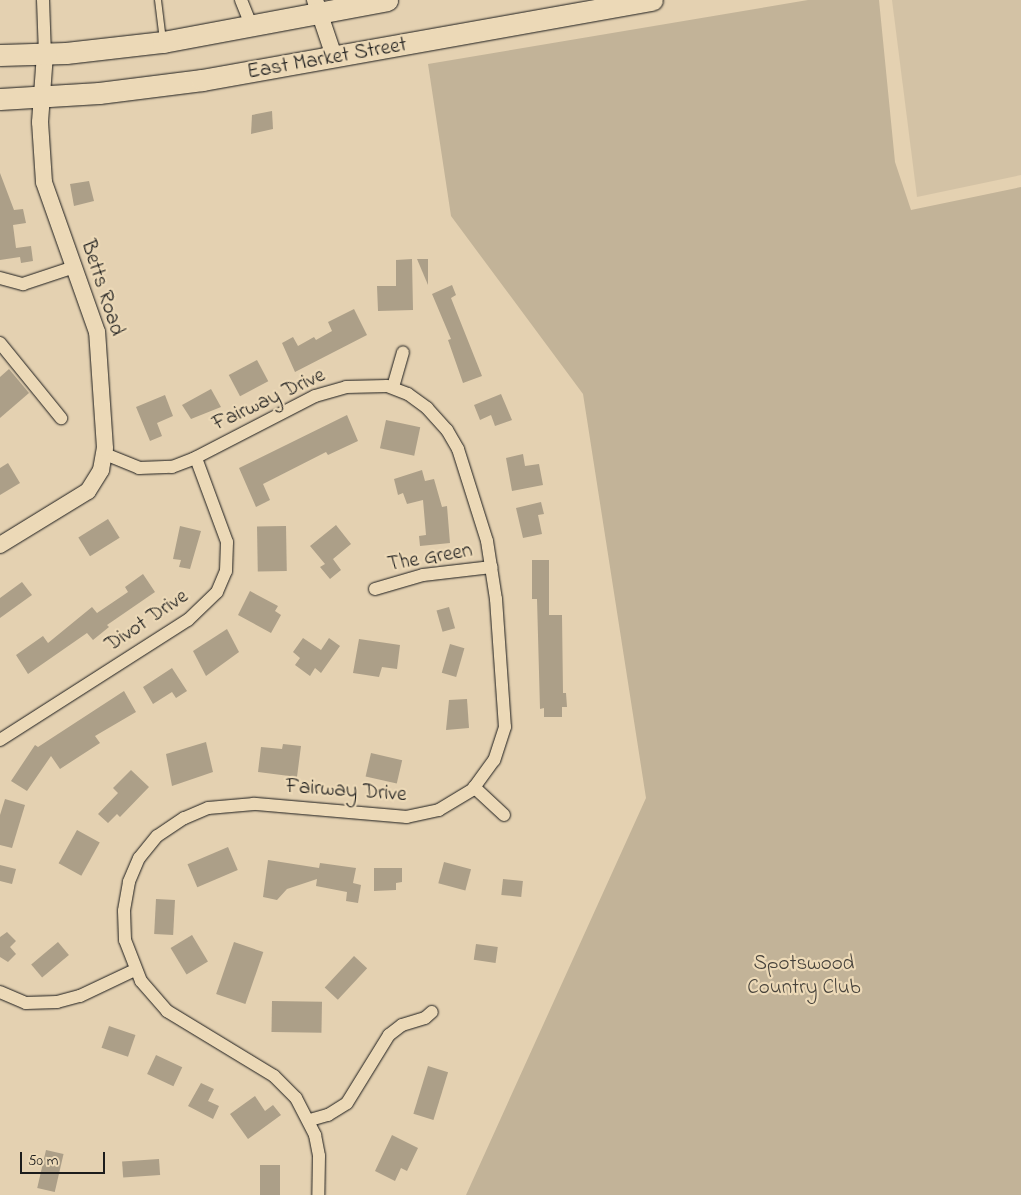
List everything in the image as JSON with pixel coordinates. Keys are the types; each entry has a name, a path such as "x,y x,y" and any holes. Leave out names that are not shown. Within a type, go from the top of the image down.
{"highway":[{"path":"0,55 45,54 163,42 251,25 317,7 387,0"},
{"name":"East Market Street","path":"0,99 41,98 157,86 335,59 652,0"}],"street":[{"path":"42,0 45,54"},
{"path":"241,0 251,25"},
{"path":"317,7 335,59"},
{"name":"Betts Road","path":"0,545 83,495 97,479 105,454 99,346 44,182 41,98 45,54"},
{"path":"0,278 24,284 74,267"},
{"path":"0,343 61,418"},
{"path":"392,387 403,352"},
{"name":"Fairway Drive","path":"105,454 144,469 172,467 196,458 323,394 365,384 392,387 408,394 435,414 458,448 492,567 505,727 494,760 474,787 448,806 407,817 237,804 208,808 184,818 150,843 131,875 124,923 127,950 135,970 148,992 166,1012 280,1081 296,1098 310,1120 318,1149 318,1195"},
{"name":"Divot Drive","path":"0,740 188,620 218,592 226,571 227,542 196,458"},
{"name":"The Green","path":"375,589 423,575 492,567"},
{"path":"474,787 504,815"},
{"path":"0,992 26,1002 57,1002 80,996 135,970"},
{"path":"310,1120 328,1115 346,1103 388,1034 402,1025 425,1018 432,1012"}],"lane":[{"path":"158,0 163,42"}],"shaded area":[{"path":"892,0 1021,0 1021,175 917,197"}],"green space":[{"name":"Spotswood Country Club","path":"808,0 879,0 895,162 911,210 1021,187 1021,1195 466,1195 646,798 583,394 451,216 428,64"}],"building":[{"path":"272,111 273,129 251,134 252,115"},
{"path":"0,173 14,210 23,209 26,223 13,225 16,248 31,246 33,261 21,263 20,257 0,260"},
{"path":"89,181 94,201 74,206 70,184"},
{"path":"412,259 413,310 378,311 377,286 396,286 396,260"},
{"path":"417,259 428,259 428,285"},
{"path":"452,285 456,295 451,298 482,376 463,383 448,340 451,339 432,294"},
{"path":"354,309 367,335 295,372 282,343 293,337 298,346 314,337 316,340 332,331 328,322"},
{"path":"257,360 268,381 240,396 229,375"},
{"path":"9,369 29,393 0,418 0,377"},
{"path":"211,389 221,407 191,419 182,405"},
{"path":"501,394 512,420 495,426 491,415 480,420 474,405"},
{"path":"165,395 173,416 157,423 162,436 150,441 136,407"},
{"path":"347,415 358,441 328,455 326,452 263,484 270,500 256,507 239,468"},
{"path":"386,420 420,427 414,456 380,448"},
{"path":"523,454 525,466 539,464 543,485 512,491 506,458"},
{"path":"8,463 20,483 0,495 0,468"},
{"path":"422,470 425,481 434,479 442,507 447,506 450,543 420,546 419,536 426,535 423,500 407,504 403,493 398,495 394,479"},
{"path":"541,502 544,514 538,515 542,534 523,538 516,508"},
{"path":"108,519 120,538 90,556 78,538"},
{"path":"336,525 351,544 333,559 341,570 330,579 320,567 325,564 310,546"},
{"path":"180,526 201,531 190,569 179,567 181,560 173,559"},
{"path":"286,526 287,571 258,571 257,527"},
{"path":"532,560 549,560 549,615 562,615 563,693 566,693 567,707 562,707 562,717 544,717 544,708 540,709 537,599 532,599"},
{"path":"143,574 155,592 107,625 109,627 93,640 87,633 28,674 16,655 43,636 48,643 92,607 97,613 128,592 125,587"},
{"path":"22,582 32,595 0,618 0,598"},
{"path":"250,591 278,606 275,611 281,615 271,633 238,615"},
{"path":"449,607 455,628 443,632 437,611"},
{"path":"227,629 239,652 206,676 193,651"},
{"path":"303,638 321,650 329,638 340,646 321,673 315,668 310,676 295,665 300,658 293,652"},
{"path":"359,639 400,645 397,669 382,667 379,677 353,673"},
{"path":"450,644 464,648 456,677 442,673"},
{"path":"172,668 187,691 176,698 172,692 153,704 143,687"},
{"path":"124,691 136,712 95,736 100,743 60,769 51,756 27,791 11,781 35,745 38,747"},
{"path":"467,699 469,728 446,730 449,700"},
{"path":"206,742 213,772 172,786 166,754"},
{"path":"283,744 301,746 297,777 258,772 261,747 282,749"},
{"path":"371,753 402,760 397,784 366,776"},
{"path":"131,770 149,787 120,817 117,814 108,823 98,814 118,793 113,788"},
{"path":"5,799 25,805 12,848 0,845 0,815"},
{"path":"77,830 100,843 81,876 59,863"},
{"path":"228,847 238,870 197,887 187,864"},
{"path":"268,860 319,868 320,863 356,868 353,883 361,885 358,903 346,901 347,892 316,886 317,879 287,889 277,900 263,897"},
{"path":"444,862 471,869 465,890 438,883"},
{"path":"0,865 16,869 12,884 0,881"},
{"path":"374,868 402,868 402,882 396,883 396,890 374,891"},
{"path":"503,879 523,881 521,897 501,895"},
{"path":"156,899 175,900 173,935 154,934"},
{"path":"7,932 16,941 10,947 16,954 8,962 0,957 0,937"},
{"path":"192,935 208,962 187,974 171,948"},
{"path":"58,942 69,955 42,978 31,964"},
{"path":"234,942 263,952 245,1004 216,994"},
{"path":"476,944 498,947 496,963 474,960"},
{"path":"354,956 367,968 338,1000 325,987"},
{"path":"272,1001 322,1002 321,1033 271,1032"},
{"path":"109,1026 135,1035 128,1057 102,1048"},
{"path":"156,1055 182,1067 173,1086 147,1074"},
{"path":"428,1066 448,1072 433,1120 413,1114"},
{"path":"201,1083 214,1089 208,1101 219,1106 213,1119 188,1106"},
{"path":"255,1096 265,1111 273,1105 281,1115 248,1139 230,1114"},
{"path":"392,1135 418,1148 407,1171 401,1168 395,1181 375,1171"},
{"path":"46,1150 64,1154 55,1192 37,1188"},
{"path":"159,1159 160,1175 123,1178 122,1162"},
{"path":"260,1165 280,1165 280,1195 260,1195"}]}
